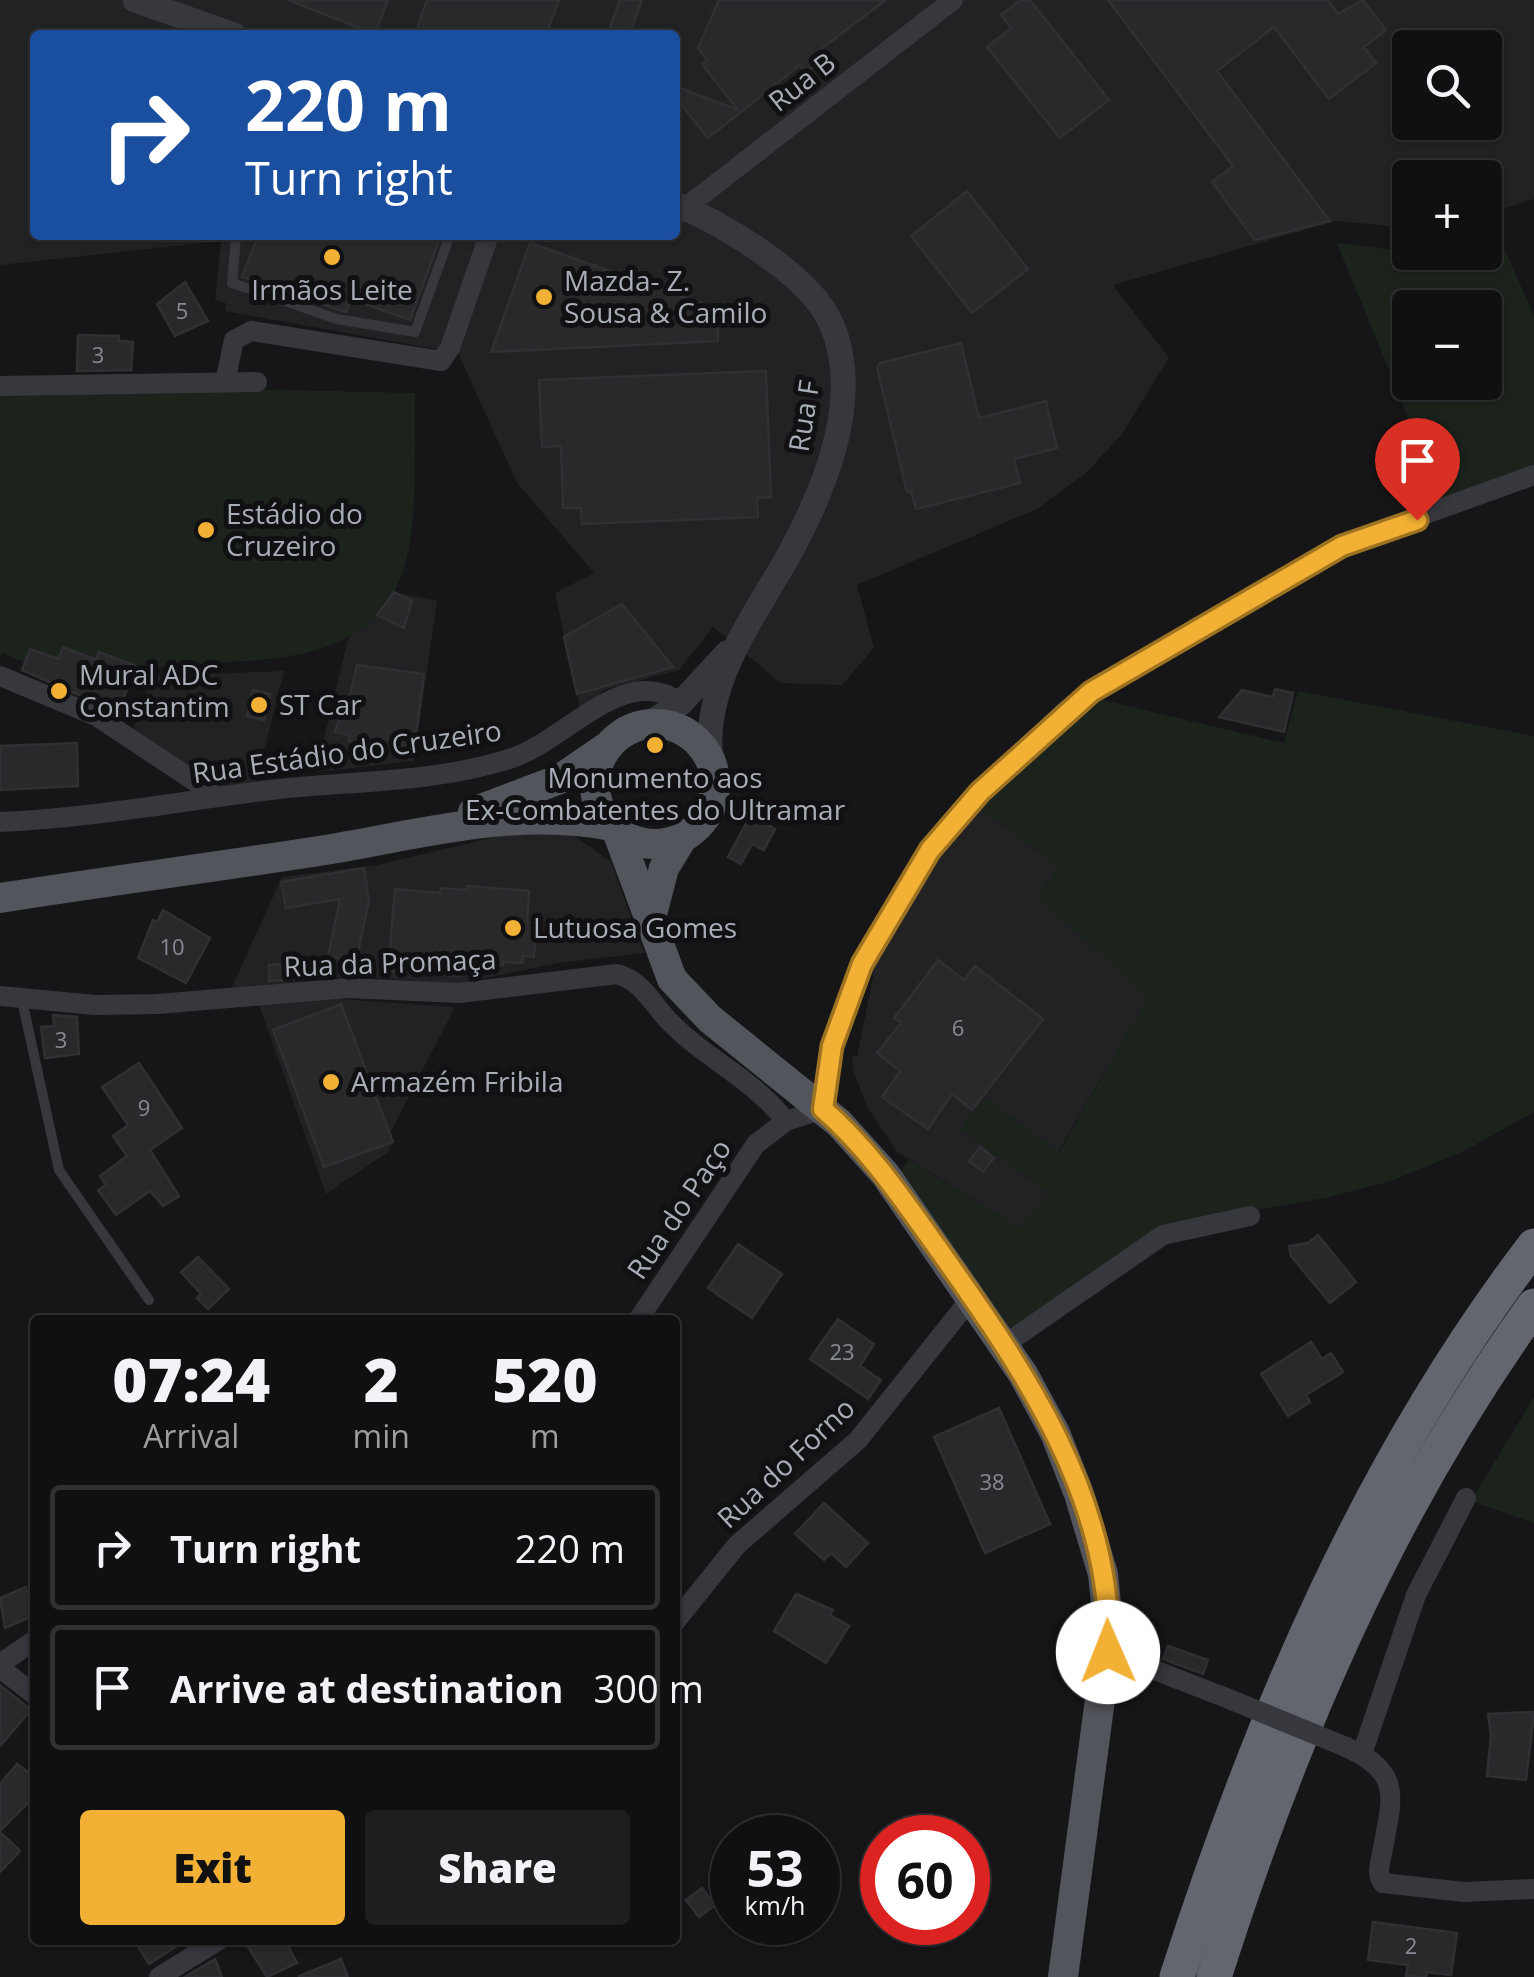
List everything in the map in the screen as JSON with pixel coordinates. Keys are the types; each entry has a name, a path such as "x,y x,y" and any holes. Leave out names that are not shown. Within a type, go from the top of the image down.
{"highway":[{"path":"1177,1977 1245,1780 1315,1610 1429,1400 1534,1246"},
{"path":"1214,1977 1290,1758 1354,1611 1455,1424 1534,1306"}],"main road":[{"path":"428,830 560,778 634,728 649,724 686,733 711,762 714,797 661,876 651,918"},
{"path":"608,746 598,762 600,808 614,829 651,918 661,957 681,992 823,1109 878,1164 1004,1345 1055,1433 1089,1522 1104,1574 1108,1652 1063,1977"},
{"path":"0,898 428,830 552,817 614,829 649,844 683,838"}],"street":[{"path":"135,0 220,30"},
{"name":"Rua B","path":"680,206 953,0"},
{"name":"Rua F","path":"680,206 764,255 812,294 836,335 842,369 836,438 820,484 791,551 740,638"},
{"path":"226,382 234,340 251,331 441,361 450,348 487,240"},
{"path":"0,386 257,382"},
{"path":"823,1109 828,1060 845,1002 898,900 960,813 1065,711 1097,688 1348,542 1534,475"},
{"path":"649,724 681,703 740,638"},
{"path":"711,762 712,711 740,638"},
{"path":"0,676 96,716 217,796"},
{"name":"Rua Estádio do Cruzeiro","path":"0,822 107,814 217,796 487,766 540,747 625,694 662,692 681,703"},
{"name":"Rua da Promaça","path":"0,996 172,1004 348,988 460,993 617,974 637,984 693,1042 755,1086 786,1120"},
{"name":"Rua do Paço","path":"641,1315 747,1155 786,1120 823,1109"},
{"path":"1004,1345 1162,1235 1250,1216"},
{"name":"Rua do Forno","path":"680,1616 748,1535 858,1440 972,1297"},
{"path":"1354,1751 1416,1595 1466,1498"},
{"path":"30,1644 0,1666 30,1691"},
{"path":"1108,1652 1354,1751 1381,1766 1389,1784 1381,1882 1454,1891 1534,1889"},
{"path":"158,1977 211,1945"}],"lane":[{"path":"236,240 232,282 337,319 415,332 448,240"},
{"path":"22,1000 60,1170 149,1300"}],"shaded area":[{"path":"0,0 1534,0 1534,199 1502,209 1502,160 1392,160 1392,226 1336,221 1113,285 1169,358 1122,434 1085,474 1037,509 857,585 874,648 842,685 781,683 713,627 679,670 607,689 580,708 555,593 594,573 517,483 458,353 225,311 226,303 215,300 221,241 0,265"},
{"path":"1337,243 1392,250 1392,270 1502,270 1502,243 1534,316 1534,466 1442,500 1401,400 1502,400 1502,290 1392,290 1392,378"},
{"name":"Estádio do Cruzeiro","path":"234,389 415,393 410,541 400,580 381,612 350,636 305,653 243,661 148,667 131,665 100,652 96,660 63,647 58,659 31,649 25,662 3,653 0,659 0,391"},
{"path":"394,592 437,601 414,761 316,772 348,639"},
{"path":"284,671 256,783 218,787 133,730 152,676"},
{"path":"1298,691 1534,736 1534,1112 1462,1152 1391,1181 1325,1198 1159,1227 1011,1330 899,1173 909,1160 1020,1228 1049,1193 959,1129 985,1097 1059,1152 1148,997 1036,896 1059,867 978,807 1098,699 1284,743"},
{"path":"978,807 1059,867 1037,896 1149,996 1058,1152 985,1097 960,1129 1049,1193 1020,1228 897,1152 868,1108 853,1071 852,1054 857,1057 878,952 916,888"},
{"path":"545,832 575,836 611,862 644,953 558,963 458,984 353,976 231,989 282,877 377,865 499,836"},
{"path":"324,998 455,1007 390,1133 393,1142 388,1152 326,1194 258,1002"},
{"path":"1534,1397 1534,1523 1471,1501"}],"building":[{"path":"288,0 388,0 377,30 365,30"},
{"path":"427,0 559,0 548,30 417,30"},
{"path":"620,0 642,0 631,30 609,30"},
{"path":"719,0 886,0 821,49 827,57 806,72 800,65 708,138 680,103 680,88 738,110 702,64 707,60 698,48"},
{"path":"1020,0 1030,0 1109,100 1060,138 987,47 1011,28 1001,15"},
{"path":"1108,0 1328,0 1338,14 1363,0 1386,30 1364,47 1376,63 1329,99 1274,27 1217,71 1330,221 1255,240 1212,182 1233,166"},
{"path":"967,191 1028,269 972,313 911,236"},
{"path":"256,240 439,240 410,320 351,299 346,312 242,277"},
{"path":"530,243 718,309 718,341 491,352"},
{"path":"185,282 208,321 175,336 157,304"},
{"path":"78,335 119,336 119,341 133,342 131,370 77,371"},
{"path":"961,343 979,418 1046,401 1057,448 1014,459 1020,483 916,509 911,491 907,492 877,368 880,363"},
{"path":"766,371 771,497 757,498 758,517 582,524 581,508 563,508 561,446 542,447 539,380"},
{"path":"394,592 412,601 404,628 377,615"},
{"path":"622,604 673,667 577,694 564,637"},
{"path":"63,647 96,660 99,652 136,666 118,712 22,670 30,649 58,659"},
{"path":"357,665 424,674 414,750 349,741 349,735 335,732 343,707 347,707"},
{"path":"1275,689 1293,693 1284,732 1219,717 1242,690 1273,697"},
{"path":"253,690 270,694 264,720 247,716"},
{"path":"77,743 78,786 0,790 0,746"},
{"path":"755,807 769,814 764,823 775,829 764,850 752,844 741,864 728,857"},
{"path":"364,868 369,900 356,962 328,956 340,899 286,908 281,882"},
{"path":"467,886 529,891 527,922 536,923 534,957 523,956 522,963 503,965 461,962 460,976 388,971 395,889 440,893 441,888 467,890"},
{"path":"163,910 210,938 186,983 138,958 153,920 157,922"},
{"path":"938,960 964,980 975,966 1043,1019 972,1110 952,1094 928,1129 882,1097 900,1071 877,1053 901,1023 894,1018"},
{"path":"306,963 298,978 269,981 269,965"},
{"name":"Armazém Fribila","path":"341,1004 393,1142 324,1167 273,1030"},
{"path":"53,1015 77,1017 79,1054 45,1058 41,1027 54,1026"},
{"path":"139,1063 182,1128 150,1150 179,1196 163,1206 150,1191 116,1215 98,1190 106,1185 100,1176 127,1156 113,1136 128,1125 102,1087"},
{"path":"980,1147 994,1158 983,1172 969,1161"},
{"path":"1318,1235 1356,1282 1330,1303 1291,1256 1289,1246 1308,1243"},
{"path":"738,1244 782,1274 752,1318 708,1288"},
{"path":"198,1257 229,1289 208,1309 197,1298 201,1294 181,1272"},
{"path":"838,1319 874,1344 860,1366 881,1380 868,1399 810,1359"},
{"path":"1311,1342 1322,1359 1331,1353 1343,1372 1306,1395 1310,1402 1288,1416 1261,1374"},
{"path":"999,1408 1050,1524 985,1553 934,1437"},
{"path":"824,1503 868,1543 846,1567 831,1553 824,1560 795,1534"},
{"path":"26,1587 30,1617 5,1628 0,1598"},
{"path":"796,1594 833,1610 830,1615 849,1626 826,1663 774,1631"},
{"path":"1168,1646 1208,1660 1203,1674 1163,1659"},
{"path":"0,1685 30,1711 0,1746"},
{"path":"1534,1712 1526,1780 1487,1776 1491,1735 1488,1714"},
{"path":"17,1764 30,1773 30,1801 0,1831 0,1784"},
{"path":"0,1832 20,1851 0,1872"},
{"path":"702,1888 710,1898 710,1909 699,1917 686,1900"},
{"path":"1373,1922 1457,1933 1451,1975 1427,1972 1426,1977 1406,1976 1408,1965 1368,1960"},
{"path":"137,1945 178,1945 149,1964"},
{"path":"288,1945 297,1963 267,1977 248,1947"},
{"path":"215,1959 222,1977 185,1977"},
{"path":"341,1959 348,1977 299,1977 299,1976"}],"place":[{"name":"Irmãos Leite","path":"332,257"},
{"name":"Mazda- Z. Sousa & Camilo","path":"544,297"},
{"name":"Estádio do Cruzeiro","path":"206,530"},
{"name":"Mural ADC Constantim","path":"59,691"},
{"name":"ST Car","path":"259,705"},
{"name":"Monumento aos Ex-Combatentes do Ultramar","path":"655,745"},
{"name":"Lutuosa Gomes","path":"513,928"},
{"name":"Armazém Fribila","path":"331,1082"}],"route":[{"path":"1108,1652 1104,1574 1080,1494 1055,1433 1004,1345 886,1174 823,1109 828,1060 845,1002 862,964 930,850 967,805 1065,711 1085,695 1328,553 1417,520"}]}
